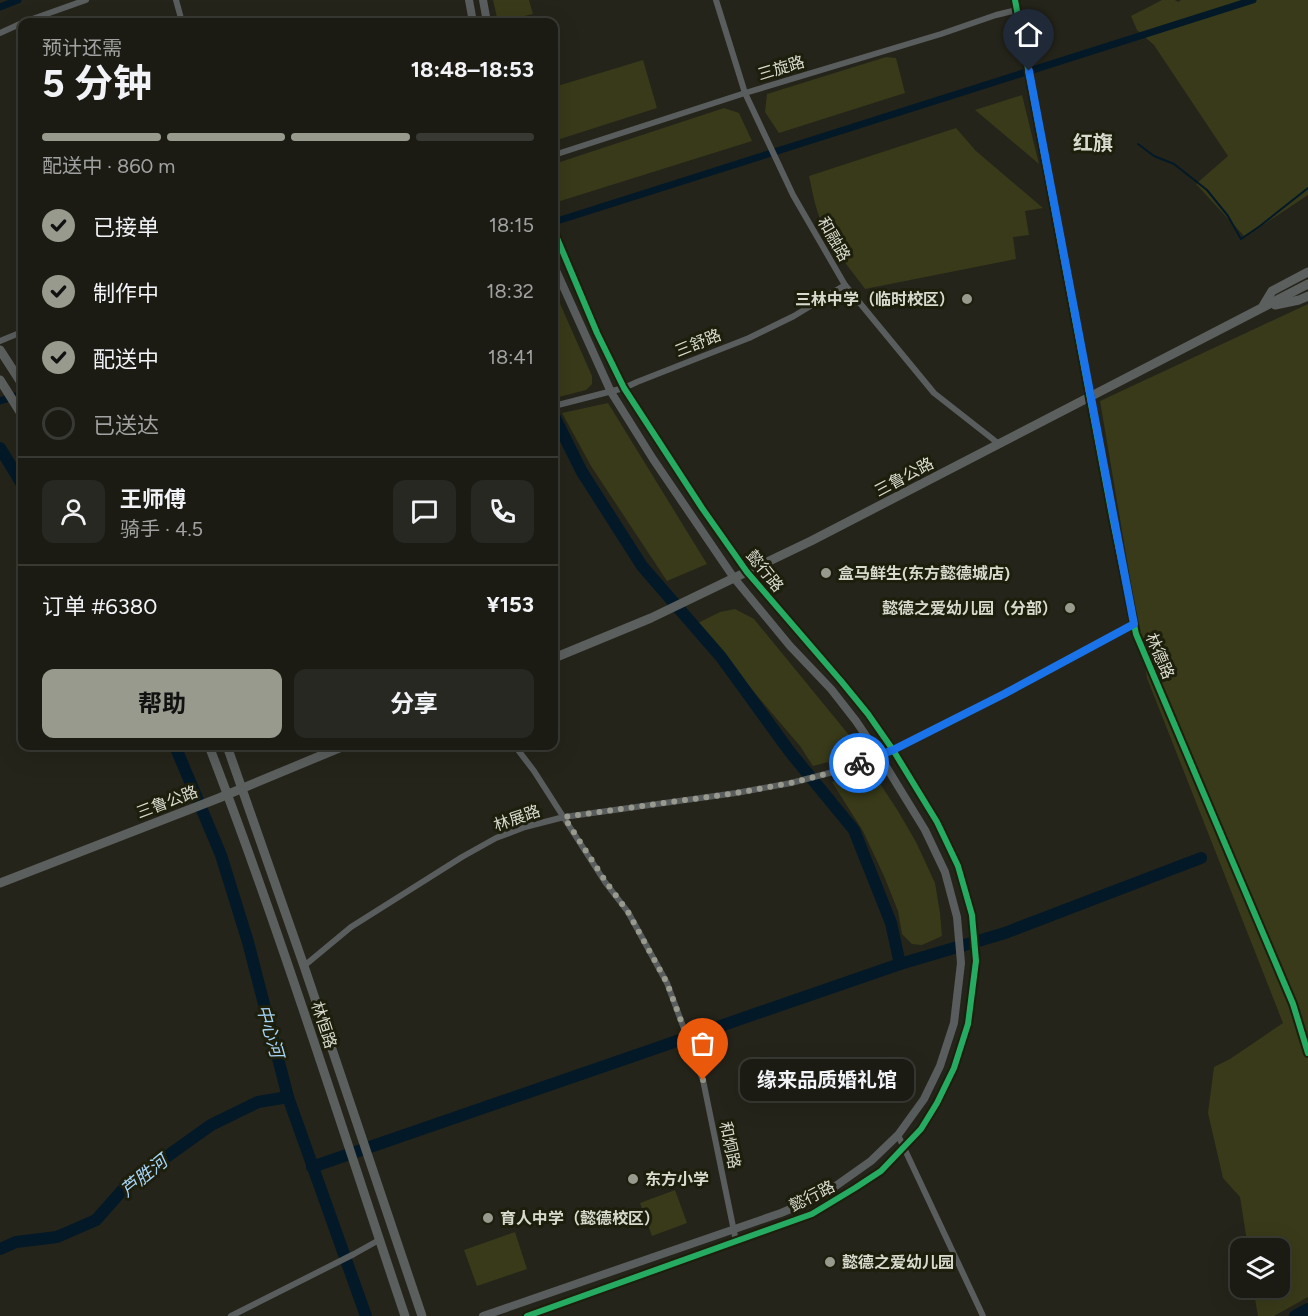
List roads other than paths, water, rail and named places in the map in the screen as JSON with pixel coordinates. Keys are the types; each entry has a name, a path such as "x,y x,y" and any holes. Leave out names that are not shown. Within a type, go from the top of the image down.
{"main road":[{"name":"三鲁公路","path":"1261,308 1272,291 1308,272"},
{"name":"三鲁公路","path":"558,656 646,621 811,541 1308,284"},
{"name":"三鲁公路","path":"1261,308 1308,296"},
{"path":"0,350 18,378"},
{"path":"0,380 18,409"},
{"name":"林恒路","path":"210,750 223,796 290,972 405,1316"},
{"name":"林恒路","path":"228,750 423,1316"},
{"name":"三鲁公路","path":"0,883 334,750"}],"street":[{"path":"37,18 86,0"},
{"path":"176,0 181,18"},
{"path":"469,0 472,18"},
{"path":"483,0 486,18"},
{"name":"和融路","path":"716,0 745,93 793,195 845,285 934,393 999,444"},
{"name":"林德路","path":"1015,0 1136,634 1293,1004 1308,1053"},
{"name":"三旋路","path":"558,154 745,93 1017,10"},
{"path":"0,33 18,25"},
{"name":"懿行路","path":"527,1316 812,1214 880,1171 921,1129 954,1068 968,1024 976,961 972,915 958,866 938,822 868,714 747,572 702,508 624,388 597,333 558,242"},
{"name":"懿行路","path":"483,1316 781,1213 830,1190 871,1161 898,1135 924,1099 940,1066 954,1023 961,963 957,917 945,872 925,830 856,721 734,578 653,459 611,392 558,275"},
{"name":"三舒路","path":"558,406 624,388 749,338 794,316 845,285"},
{"path":"0,340 18,333"},
{"name":"林展路","path":"304,966 351,927 496,838 525,827 564,817 791,783 837,771 893,750 1134,624"},
{"name":"和炯路","path":"518,750 628,912 667,983 703,1080 736,1241"},
{"path":"898,1135 983,1316"},
{"path":"231,1316 380,1240"}],"waterway":[{"path":"0,7 18,0"},
{"path":"558,221 1253,0"},
{"path":"1138,144 1154,156 1174,164 1207,190 1228,216 1241,239 1308,188"},
{"path":"0,401 18,395"},
{"path":"558,424 582,472 642,566 721,657 790,752 854,830 891,923 900,964"},
{"name":"中心河","path":"0,448 18,477"},
{"name":"中心河","path":"177,750 221,855 248,942 288,1097 366,1316"},
{"path":"312,1167 900,964 1005,933 1201,858"},
{"name":"芦胜河","path":"0,1249 16,1242 57,1237 96,1220 127,1185 211,1125 258,1102 288,1097"},
{"path":"1295,1316 1308,1309"}],"place":[{"name":"三林中学（临时校区）","path":"967,299"},
{"name":"盒马鲜生(东方懿德城店)","path":"826,573"},
{"name":"懿德之爱幼儿园（分部）","path":"1070,608"},
{"name":"缘来品质婚礼馆","path":"703,1080"},
{"name":"东方小学","path":"633,1179"},
{"name":"育人中学（懿德校区）","path":"488,1218"},
{"name":"懿德之爱幼儿园","path":"830,1262"}],"district":[{"name":"红旗","path":"1093,143"}]}
